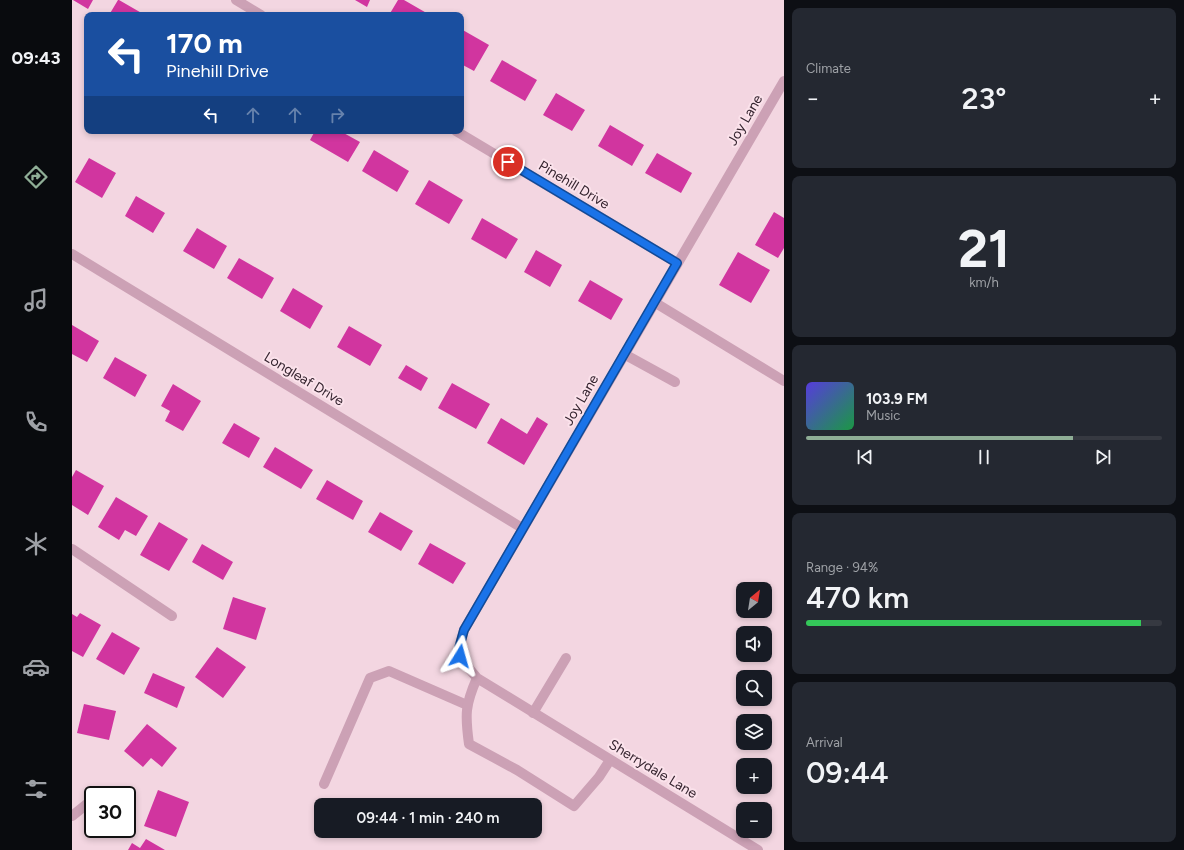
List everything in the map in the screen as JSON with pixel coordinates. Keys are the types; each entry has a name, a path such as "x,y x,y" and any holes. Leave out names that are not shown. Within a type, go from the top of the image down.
{"street":[{"path":"236,0 256,12"},
{"name":"Joy Lane","path":"533,712 477,678 460,656 459,648 464,630 522,528 784,81"},
{"name":"Pinehill Drive","path":"461,134 677,263"},
{"name":"Longleaf Drive","path":"72,254 522,528"},
{"path":"654,302 784,381"},
{"path":"624,354 675,382"},
{"path":"72,549 172,616"},
{"path":"533,712 566,658"},
{"path":"324,784 370,678 389,671 467,705"},
{"path":"477,678 467,705 465,718 469,744 517,770 574,806 599,777 610,760"},
{"name":"Sherrydale Lane","path":"533,712 758,850"},
{"path":"72,816 84,806"}],"building":[{"path":"73,0 93,0 88,9"},
{"path":"119,0 140,12 111,12"},
{"path":"355,0 370,0 367,7"},
{"path":"398,0 404,0 425,12 391,12"},
{"path":"464,31 489,45 474,71 464,66"},
{"path":"502,60 537,80 525,101 490,81"},
{"path":"556,93 585,110 572,131 543,115"},
{"path":"610,125 644,145 632,166 598,146"},
{"path":"313,134 345,134 360,142 348,162 310,140"},
{"path":"374,150 409,171 397,192 362,171"},
{"path":"657,153 692,173 681,193 645,173"},
{"path":"89,158 116,173 102,198 75,182"},
{"path":"429,180 463,200 449,224 415,204"},
{"path":"136,196 165,213 153,233 125,216"},
{"path":"774,212 784,218 784,248 778,258 755,245"},
{"path":"482,218 518,239 506,259 471,239"},
{"path":"197,228 227,246 214,269 183,251"},
{"path":"536,250 562,265 550,287 524,272"},
{"path":"738,252 770,270 751,303 719,285"},
{"path":"239,258 274,278 262,299 227,278"},
{"path":"590,280 623,299 611,320 578,301"},
{"path":"293,288 323,306 310,329 280,311"},
{"path":"72,325 99,341 87,362 72,354"},
{"path":"349,326 382,345 370,366 337,347"},
{"path":"115,357 147,375 135,397 103,378"},
{"path":"406,365 428,378 421,391 398,378"},
{"path":"452,383 490,404 476,429 438,408"},
{"path":"173,384 201,401 183,431 165,421 170,411 161,406"},
{"path":"537,417 548,424 524,465 487,443 501,418 527,434"},
{"path":"234,423 260,438 249,458 222,443"},
{"path":"275,447 313,470 301,489 263,467"},
{"path":"76,470 104,486 88,515 72,505 72,477"},
{"path":"327,480 363,501 353,520 316,499"},
{"path":"116,497 148,516 136,536 125,530 119,540 98,527"},
{"path":"380,512 413,531 401,551 368,532"},
{"path":"159,522 188,539 169,571 140,555"},
{"path":"430,543 466,563 453,584 418,564"},
{"path":"202,544 233,562 223,580 192,562"},
{"path":"233,597 266,608 256,640 223,629"},
{"path":"80,613 101,625 83,657 72,651 72,614 77,617"},
{"path":"112,632 140,648 124,675 96,659"},
{"path":"217,647 246,667 223,698 195,677"},
{"path":"153,673 185,687 177,708 144,693"},
{"path":"84,704 116,711 109,740 77,733"},
{"path":"147,724 177,748 162,767 151,758 143,767 124,751"},
{"path":"158,790 189,802 176,837 144,826"},
{"path":"146,839 165,850 128,850 132,843 140,848"}],"route":[{"path":"460,656 459,648 464,630 677,263 508,162"}]}
